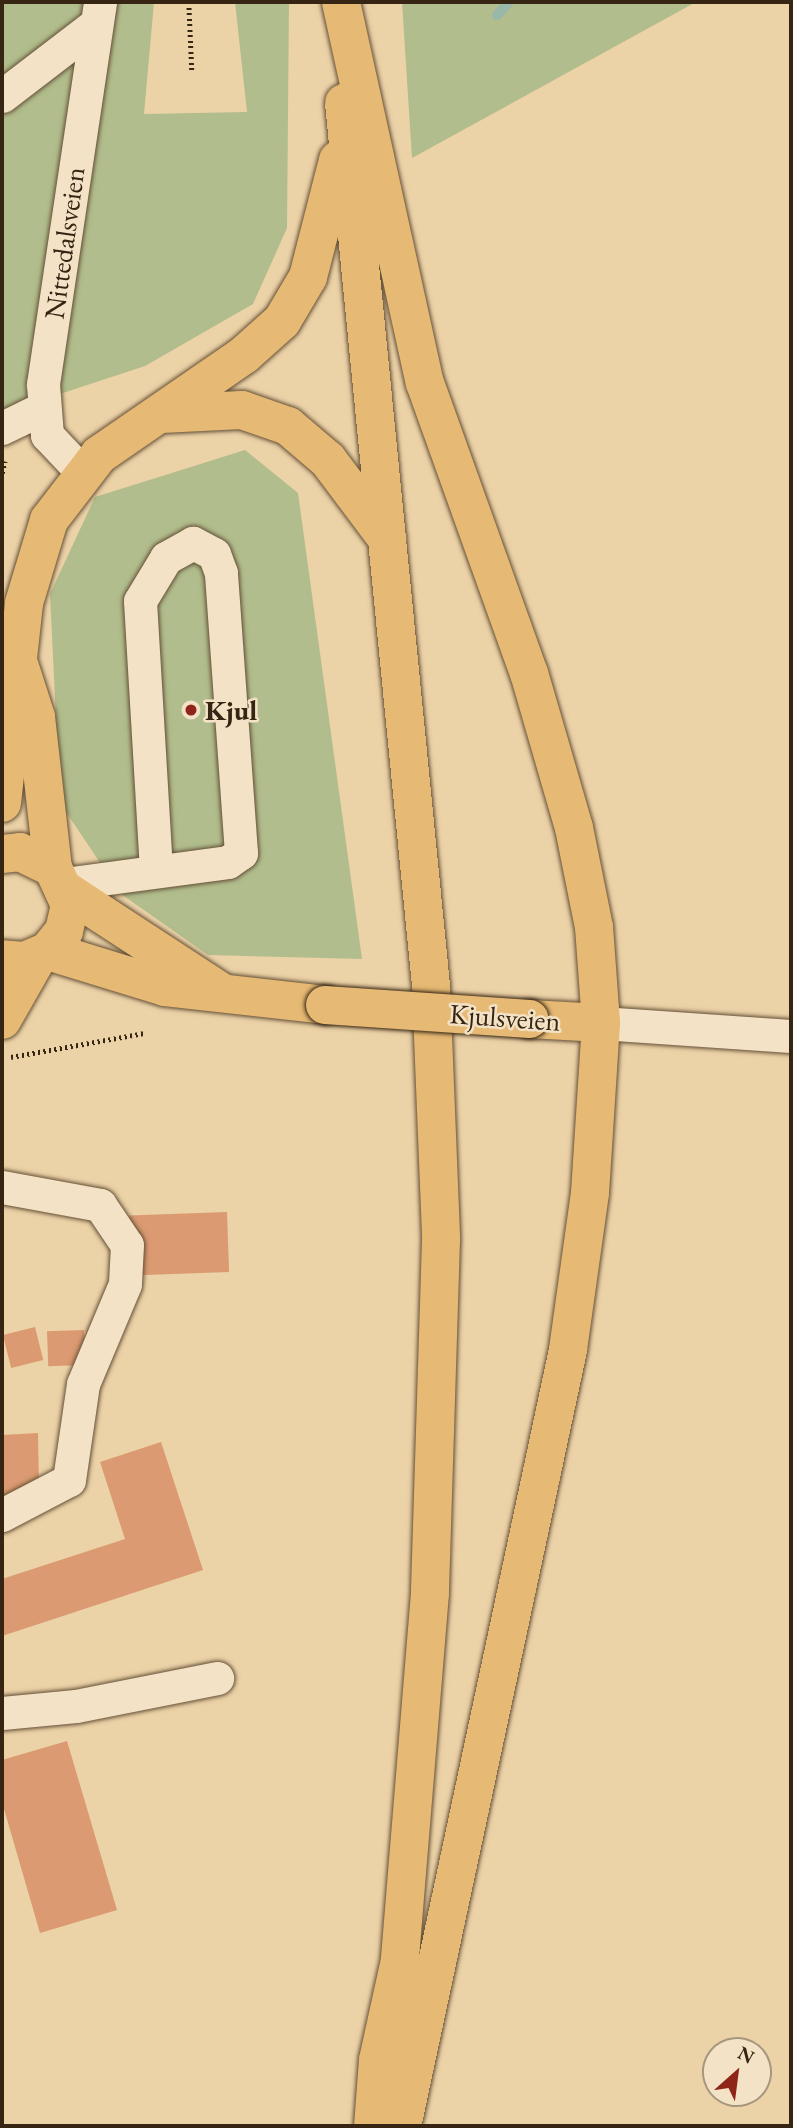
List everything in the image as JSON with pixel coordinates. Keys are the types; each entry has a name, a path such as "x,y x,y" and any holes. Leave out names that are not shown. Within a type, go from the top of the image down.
{"main road":[{"path":"339,2 346,127 430,986 441,1240 431,1579 400,1960 408,2063 393,2123"},
{"path":"339,2 425,383 529,673 573,828 594,927 601,1023 590,1193 568,1350 393,2123"},
{"path":"2,803 36,551 82,472 114,441 161,414 264,339 293,302 320,239 346,127"},
{"path":"161,414 242,410 288,426 327,460 388,541"},
{"path":"2,1020 29,956 69,918 36,717 19,662"},
{"name":"Kjulsveien","path":"2,854 20,852 220,991"},
{"name":"Kjulsveien","path":"29,956 165,987 220,991 325,1005 601,1023"}],"street":[{"path":"2,96 98,13"},
{"name":"Nittedalsveien","path":"82,472 47,435 43,408 98,13"},
{"path":"2,428 43,408"},
{"path":"62,881 156,868 228,862 241,853 244,837 221,573 215,554 193,543 166,558 140,601 156,868"},
{"name":"Kjulsveien","path":"601,1023 791,1036"},
{"path":"2,1187 100,1205 127,1245 125,1284 83,1384 69,1480 2,1515"},
{"path":"2,1713 76,1706 217,1678"}],"path":[{"path":"189,2 192,70"},
{"path":"2,1057 144,1033"}],"green space":[{"path":"2,2 154,2 144,114 247,112 235,2 289,2 287,228 253,304 145,366 2,413"},
{"path":"402,2 696,2 412,158"},
{"path":"245,450 298,493 362,959 208,955 121,894 60,803 50,594 95,497"}],"building":[{"path":"227,1212 229,1272 131,1275 129,1215"},
{"path":"35,1327 43,1360 11,1368 3,1335"},
{"path":"84,1330 85,1365 48,1366 47,1331"},
{"path":"38,1433 39,1488 3,1496 2,1435"},
{"path":"161,1442 203,1570 2,1636 2,1579 125,1539 100,1462"},
{"path":"67,1741 117,1910 40,1933 2,1802 2,1760"}],"waterway":[{"path":"497,15 509,2"}],"place":[{"name":"Kjul","path":"191,710"}]}
